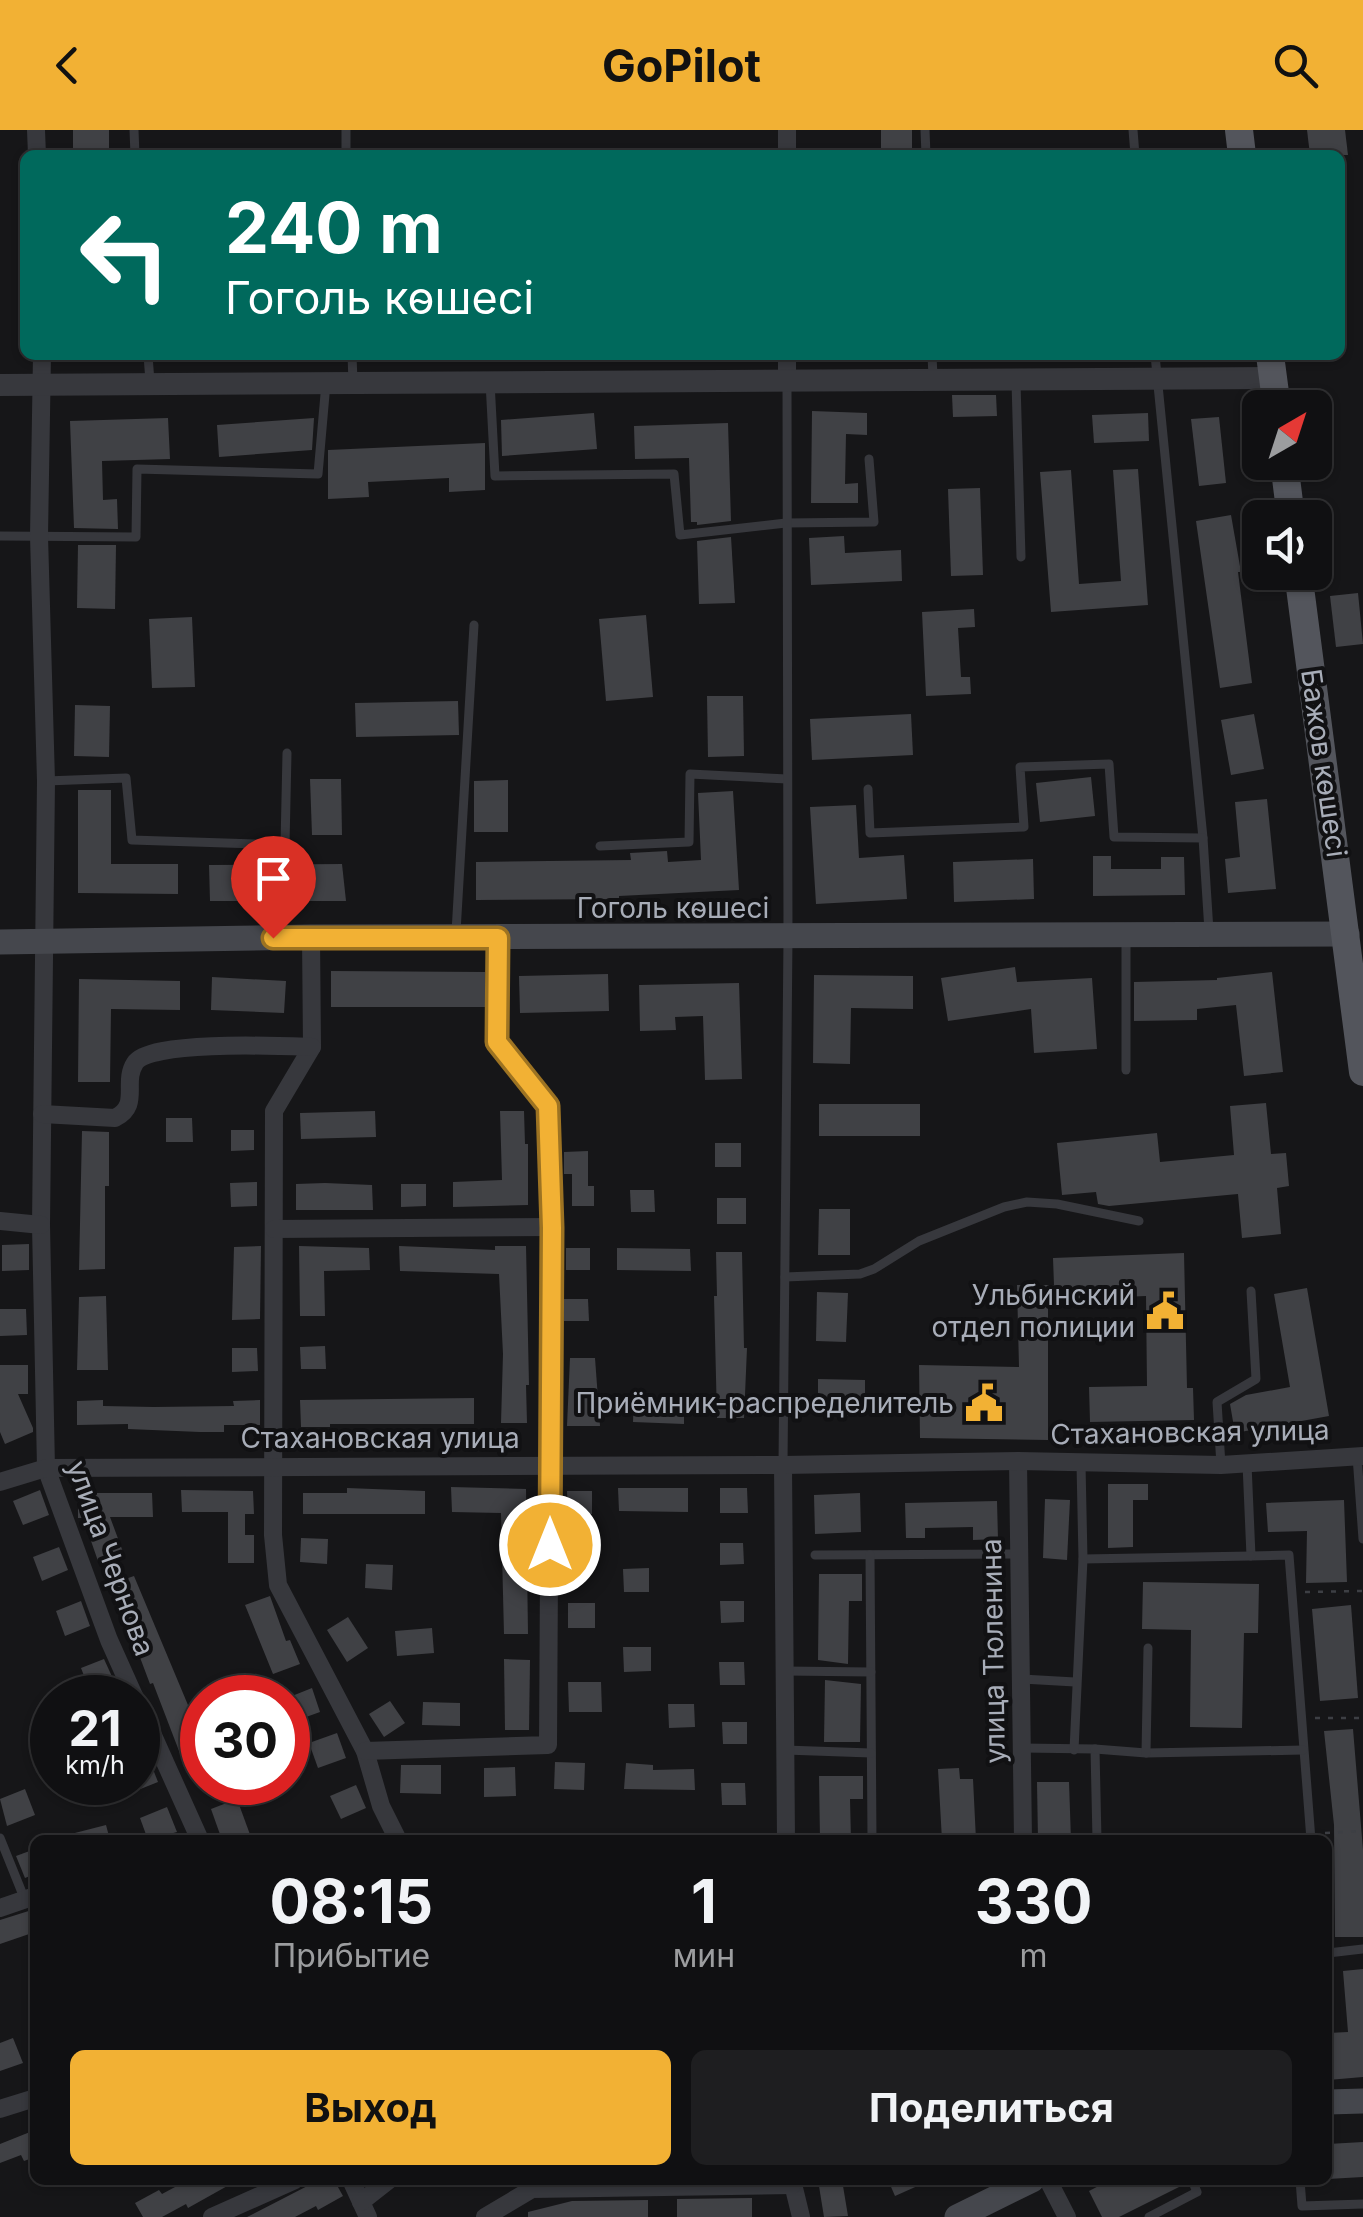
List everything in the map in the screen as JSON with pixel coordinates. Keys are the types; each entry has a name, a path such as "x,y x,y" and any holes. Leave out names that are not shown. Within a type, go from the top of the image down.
{"main road":[{"name":"Бажов көшесі","path":"1301,590 1355,934 1363,1072"},
{"name":"Гоголь көшесі","path":"0,942 311,937 1355,934"},
{"path":"1332,2102 1363,2101"},
{"path":"957,2217 1022,2185"}],"street":[{"name":"улица Чернова","path":"42,360 39,536 46,781 40,1225 46,1468 125,1675"},
{"path":"787,360 787,380"},
{"path":"0,384 1016,379 1156,367 1271,367"},
{"path":"311,937 312,1047 274,1112 273,1535 278,1585 366,1751 382,1806 396,1835"},
{"path":"366,1751 548,1745 552,1228 548,1106 497,1042 498,938"},
{"path":"42,1114 115,1118 124,1114 132,1100 136,1060 148,1052 223,1046 312,1047"},
{"path":"0,1221 40,1225"},
{"path":"274,1228 552,1228"},
{"name":"Стахановская улица","path":"0,1482 46,1468 1018,1461 1221,1465 1360,1456"},
{"name":"улица Тюленина","path":"1018,1461 1022,1835"},
{"path":"783,1465 786,1835"},
{"name":"улица Чернова","path":"160,1753 197,1835"},
{"path":"0,1908 30,1898"},
{"path":"0,2109 30,2100"},
{"path":"212,2217 284,2185"},
{"path":"353,2185 365,2209 384,2185"},
{"path":"485,2217 532,2189 603,2185"},
{"path":"793,2185 801,2217"},
{"path":"1051,2185 1067,2217"}],"lane":[{"path":"148,360 150,385"},
{"path":"352,360 353,382"},
{"path":"932,360 933,379"},
{"path":"1156,367 1210,934"},
{"path":"1016,379 1021,557"},
{"path":"783,1465 788,938 787,380"},
{"path":"0,536 136,538 138,468 318,474 326,382"},
{"path":"490,382 495,476 674,474 680,535 786,523 874,522 869,459"},
{"path":"456,937 474,625"},
{"path":"46,781 126,778 132,840 285,845 287,753"},
{"path":"868,789 870,833 1024,828 1020,767 1109,764 1114,837 1203,838"},
{"path":"600,846 689,842 690,774 787,779"},
{"path":"1126,935 1126,1070"},
{"path":"785,1277 874,1270 919,1242 1004,1206 1026,1202 1057,1204 1140,1221"},
{"path":"1221,1465 1217,1402 1256,1378 1251,1291"},
{"path":"1360,1456 1363,1539"},
{"path":"1074,1750 1083,1559 1081,1464"},
{"path":"1247,1464 1251,1556"},
{"path":"815,1555 1018,1554"},
{"path":"1083,1559 1289,1554 1310,1835"},
{"path":"870,1555 872,1835"},
{"path":"1146,1752 1148,1648"},
{"path":"785,1671 870,1672"},
{"path":"1022,1679 1076,1682"},
{"path":"1022,1748 1146,1752 1303,1750"},
{"path":"1095,1749 1097,1835"},
{"path":"785,1750 871,1752"},
{"path":"0,1838 30,1898"},
{"path":"1332,1952 1363,1948"},
{"path":"1149,2217 1197,2192 1194,2185"},
{"path":"1300,2185 1302,2206 1363,2204"}],"path":[{"path":"1291,1592 1363,1590"},
{"path":"1300,1718 1363,1718"},
{"path":"1328,1835 1363,1831"}],"building":[{"path":"73,130 109,130 109,150 73,150"},
{"path":"881,130 912,130 912,149 881,149"},
{"path":"1307,130 1345,130 1348,155 1345,150 1309,150"},
{"path":"952,395 996,395 997,416 953,417"},
{"path":"812,411 867,413 867,435 846,434 845,484 858,483 858,503 811,503"},
{"path":"594,413 597,449 502,456 501,420"},
{"path":"1148,413 1149,441 1094,443 1092,415"},
{"path":"1219,417 1226,483 1199,486 1191,419"},
{"path":"168,418 170,459 102,461 103,500 117,499 118,529 74,528 70,421"},
{"path":"314,418 312,450 219,457 217,425"},
{"path":"728,423 731,521 697,525 691,522 689,458 635,459 634,426"},
{"path":"485,443 485,490 449,492 449,478 368,482 369,497 328,499 328,450"},
{"path":"1138,469 1148,605 1051,612 1040,472 1071,470 1079,584 1121,581 1113,470"},
{"path":"980,488 983,575 951,576 948,489"},
{"path":"1231,515 1252,683 1220,688 1196,521"},
{"path":"844,536 845,553 901,550 902,581 811,585 809,538"},
{"path":"731,537 735,603 699,604 697,541"},
{"path":"78,545 116,545 115,609 77,608"},
{"path":"1358,593 1363,644 1336,647 1330,596"},
{"path":"974,609 975,627 958,628 961,677 970,677 971,694 926,696 922,612"},
{"path":"646,615 653,697 606,701 599,619"},
{"path":"192,617 195,687 152,688 149,619"},
{"path":"707,696 743,696 744,756 708,757"},
{"path":"458,701 459,735 356,737 355,703"},
{"path":"75,705 110,706 109,757 74,756"},
{"path":"911,714 913,755 812,760 810,719"},
{"path":"1254,714 1264,769 1231,775 1221,720"},
{"path":"1091,777 1095,816 1040,822 1036,783"},
{"path":"310,779 341,779 342,835 312,835"},
{"path":"508,780 508,832 474,832 474,781"},
{"path":"78,790 111,790 111,864 178,864 178,894 78,893"},
{"path":"733,791 739,890 619,899 476,900 476,862 631,860 630,853 667,851 668,862 701,860 698,793"},
{"path":"1267,799 1276,889 1228,893 1225,859 1240,857 1235,802"},
{"path":"856,805 859,858 904,855 907,899 816,904 810,807"},
{"path":"1093,856 1111,856 1111,869 1161,869 1161,857 1184,857 1185,895 1093,896"},
{"path":"1033,859 1034,899 954,902 953,862"},
{"path":"342,864 346,901 210,901 209,865"},
{"path":"1015,967 1017,982 1092,978 1097,1049 1034,1053 1031,1009 948,1021 941,978"},
{"path":"331,971 485,972 485,1007 331,1007"},
{"path":"1272,972 1283,1072 1244,1076 1236,1005 1197,1009 1197,1020 1134,1021 1134,982 1217,980"},
{"path":"608,974 609,1011 520,1013 519,976"},
{"path":"814,975 913,976 913,1009 851,1008 850,1064 813,1063"},
{"path":"212,977 286,981 284,1013 211,1010"},
{"path":"79,979 180,981 180,1010 111,1009 110,1082 78,1082"},
{"path":"739,983 742,1079 705,1080 703,1016 675,1017 676,1030 640,1031 639,985"},
{"path":"1266,1103 1271,1154 1286,1153 1289,1186 1277,1188 1281,1234 1242,1238 1238,1194 1109,1206 1098,1204 1096,1192 1062,1195 1057,1143 1157,1133 1160,1162 1234,1155 1230,1106"},
{"path":"819,1104 920,1104 920,1136 819,1136"},
{"path":"375,1111 376,1137 301,1139 300,1113"},
{"path":"500,1111 524,1111 528,1205 453,1207 453,1182 502,1180"},
{"path":"166,1118 192,1118 193,1142 166,1142"},
{"path":"231,1130 254,1130 254,1150 231,1151"},
{"path":"82,1131 109,1132 105,1269 79,1270"},
{"path":"715,1143 741,1143 741,1167 715,1167"},
{"path":"588,1151 588,1186 594,1186 594,1206 572,1206 572,1174 564,1174 564,1152"},
{"path":"257,1182 257,1206 231,1207 230,1183"},
{"path":"296,1184 372,1185 373,1210 296,1210"},
{"path":"401,1184 426,1184 426,1206 401,1207"},
{"path":"630,1190 654,1190 655,1212 631,1212"},
{"path":"717,1198 746,1198 746,1224 717,1224"},
{"path":"819,1209 850,1209 850,1255 818,1255"},
{"path":"29,1244 29,1270 2,1271 2,1245"},
{"path":"261,1246 260,1319 232,1320 234,1247"},
{"path":"299,1246 369,1248 370,1270 324,1271 325,1316 300,1316"},
{"path":"399,1246 495,1250 495,1246 526,1246 527,1423 501,1423 499,1274 400,1271"},
{"path":"566,1248 590,1248 590,1270 566,1270"},
{"path":"617,1248 690,1249 691,1271 617,1270"},
{"path":"716,1252 742,1252 747,1348 744,1418 717,1418"},
{"path":"1184,1253 1187,1388 1193,1388 1194,1420 1090,1422 1089,1387 1147,1386 1146,1296 1048,1300 1048,1440 920,1438 919,1365 1019,1367 1017,1285 1054,1285 1053,1258"},
{"path":"1307,1288 1329,1416 1235,1433 1230,1404 1246,1395 1290,1387 1274,1294"},
{"path":"817,1292 848,1293 846,1342 816,1341"},
{"path":"106,1296 108,1370 77,1370 79,1297"},
{"path":"564,1299 588,1299 589,1321 564,1321"},
{"path":"0,1309 26,1309 27,1335 0,1336"},
{"path":"325,1346 326,1369 301,1369 300,1347"},
{"path":"232,1348 257,1348 258,1371 232,1372"},
{"path":"570,1358 595,1358 600,1426 567,1426"},
{"path":"0,1365 28,1365 28,1394 18,1394 33,1428 33,1432 5,1444 0,1432"},
{"path":"818,1379 865,1380 865,1416 818,1416"},
{"path":"474,1398 474,1424 301,1427 300,1400"},
{"path":"634,1399 684,1400 684,1424 633,1422"},
{"path":"103,1400 103,1406 154,1407 234,1406 233,1401 260,1400 260,1425 224,1425 224,1432 200,1432 128,1429 128,1424 77,1425 77,1401"},
{"path":"1108,1484 1148,1484 1148,1500 1133,1500 1133,1547 1108,1548"},
{"path":"451,1487 526,1489 528,1634 504,1634 501,1513 452,1512"},
{"path":"347,1488 425,1491 425,1514 303,1514 303,1493 347,1493"},
{"path":"618,1488 688,1488 688,1512 619,1511"},
{"path":"720,1488 747,1488 748,1513 720,1513"},
{"path":"40,1490 49,1515 23,1525 13,1501"},
{"path":"181,1490 253,1491 254,1514 245,1514 245,1535 254,1535 254,1563 228,1563 228,1512 182,1512"},
{"path":"567,1491 592,1491 592,1514 568,1514"},
{"path":"78,1493 152,1493 153,1517 110,1517 123,1552 98,1561 83,1518 78,1518"},
{"path":"860,1493 861,1532 815,1534 814,1495"},
{"path":"1045,1499 1070,1500 1067,1560 1043,1558"},
{"path":"1344,1500 1347,1582 1306,1583 1307,1531 1268,1532 1266,1503"},
{"path":"997,1501 998,1539 973,1540 973,1527 925,1528 925,1538 906,1538 905,1503"},
{"path":"301,1538 328,1539 327,1564 300,1562"},
{"path":"566,1540 590,1540 591,1562 567,1562"},
{"path":"720,1543 743,1543 744,1564 720,1565"},
{"path":"59,1547 68,1570 42,1581 33,1557"},
{"path":"366,1564 393,1565 392,1590 365,1588"},
{"path":"649,1568 649,1592 624,1592 623,1569"},
{"path":"819,1574 862,1574 862,1601 849,1601 848,1664 818,1660"},
{"path":"134,1576 180,1686 180,1754 160,1701 160,1675 147,1675 121,1607 117,1609 108,1585"},
{"path":"1143,1582 1259,1584 1258,1633 1244,1633 1242,1728 1190,1727 1191,1630 1142,1629"},
{"path":"270,1596 286,1641 290,1640 300,1664 273,1674 245,1605"},
{"path":"81,1601 90,1626 65,1636 56,1611"},
{"path":"720,1601 744,1601 744,1622 721,1623"},
{"path":"568,1603 595,1603 595,1628 568,1628"},
{"path":"1351,1605 1358,1698 1320,1701 1312,1609"},
{"path":"348,1617 368,1648 347,1662 327,1630"},
{"path":"432,1628 434,1653 397,1656 395,1631"},
{"path":"623,1647 651,1647 651,1671 624,1672"},
{"path":"104,1659 111,1675 84,1675 81,1668"},
{"path":"504,1659 530,1660 529,1730 505,1730"},
{"path":"719,1662 744,1662 745,1685 720,1685"},
{"path":"825,1680 861,1684 860,1742 824,1742"},
{"path":"568,1682 601,1682 602,1712 569,1712"},
{"path":"310,1689 320,1712 310,1716"},
{"path":"390,1701 405,1723 384,1737 369,1714"},
{"path":"423,1702 460,1703 460,1726 422,1725"},
{"path":"668,1704 694,1704 695,1727 669,1728"},
{"path":"722,1722 747,1722 747,1744 723,1744"},
{"path":"1353,1729 1363,1850 1363,1937 1335,1937 1334,1825 1324,1731"},
{"path":"337,1733 346,1758 318,1768 310,1743"},
{"path":"555,1762 585,1763 584,1790 554,1789"},
{"path":"626,1763 653,1765 653,1770 694,1769 695,1790 624,1789"},
{"path":"401,1765 441,1765 441,1794 400,1793"},
{"path":"515,1767 516,1796 484,1797 484,1768"},
{"path":"959,1768 960,1779 973,1779 976,1835 942,1835 938,1769"},
{"path":"819,1776 863,1776 863,1799 850,1799 851,1835 820,1835"},
{"path":"1037,1782 1069,1782 1071,1835 1038,1835"},
{"path":"721,1783 745,1783 746,1805 722,1805"},
{"path":"356,1785 366,1808 341,1819 330,1796"},
{"path":"25,1789 35,1815 7,1826 0,1799"},
{"path":"239,1805 250,1835 220,1835 211,1809"},
{"path":"167,1807 177,1832 146,1835 140,1818"},
{"path":"106,1825 109,1835 67,1835"},
{"path":"30,1851 30,1876 25,1878 16,1856"},
{"path":"30,1911 30,1934 0,1944 0,1920"},
{"path":"1363,1969 1363,2077 1332,2080 1332,2033 1348,2032 1343,1971"},
{"path":"13,2038 23,2063 0,2071 0,2043"},
{"path":"30,2132 30,2159 24,2161 21,2155 0,2163 0,2144"},
{"path":"1363,2142 1363,2177 1332,2179 1332,2144"},
{"path":"179,2185 229,2185 188,2208 186,2204 162,2217 143,2217 135,2203 159,2190 162,2194"},
{"path":"309,2185 337,2185 343,2196 295,2217 247,2217"},
{"path":"819,2185 843,2185 848,2216 824,2217"},
{"path":"890,2185 920,2185 895,2196"},
{"path":"1100,2185 1183,2185 1119,2217 1102,2217 1089,2191"},
{"path":"752,2198 752,2217 677,2217 677,2199"},
{"path":"648,2200 648,2217 528,2217 528,2212 572,2201"}],"place":[{"name":"Ульбинский отдел полиции","path":"1165,1311"},
{"name":"Приёмник-распределитель","path":"984,1403"}],"route":[{"path":"273,938 498,938 497,1042 548,1106 552,1228 550,1545"}]}
